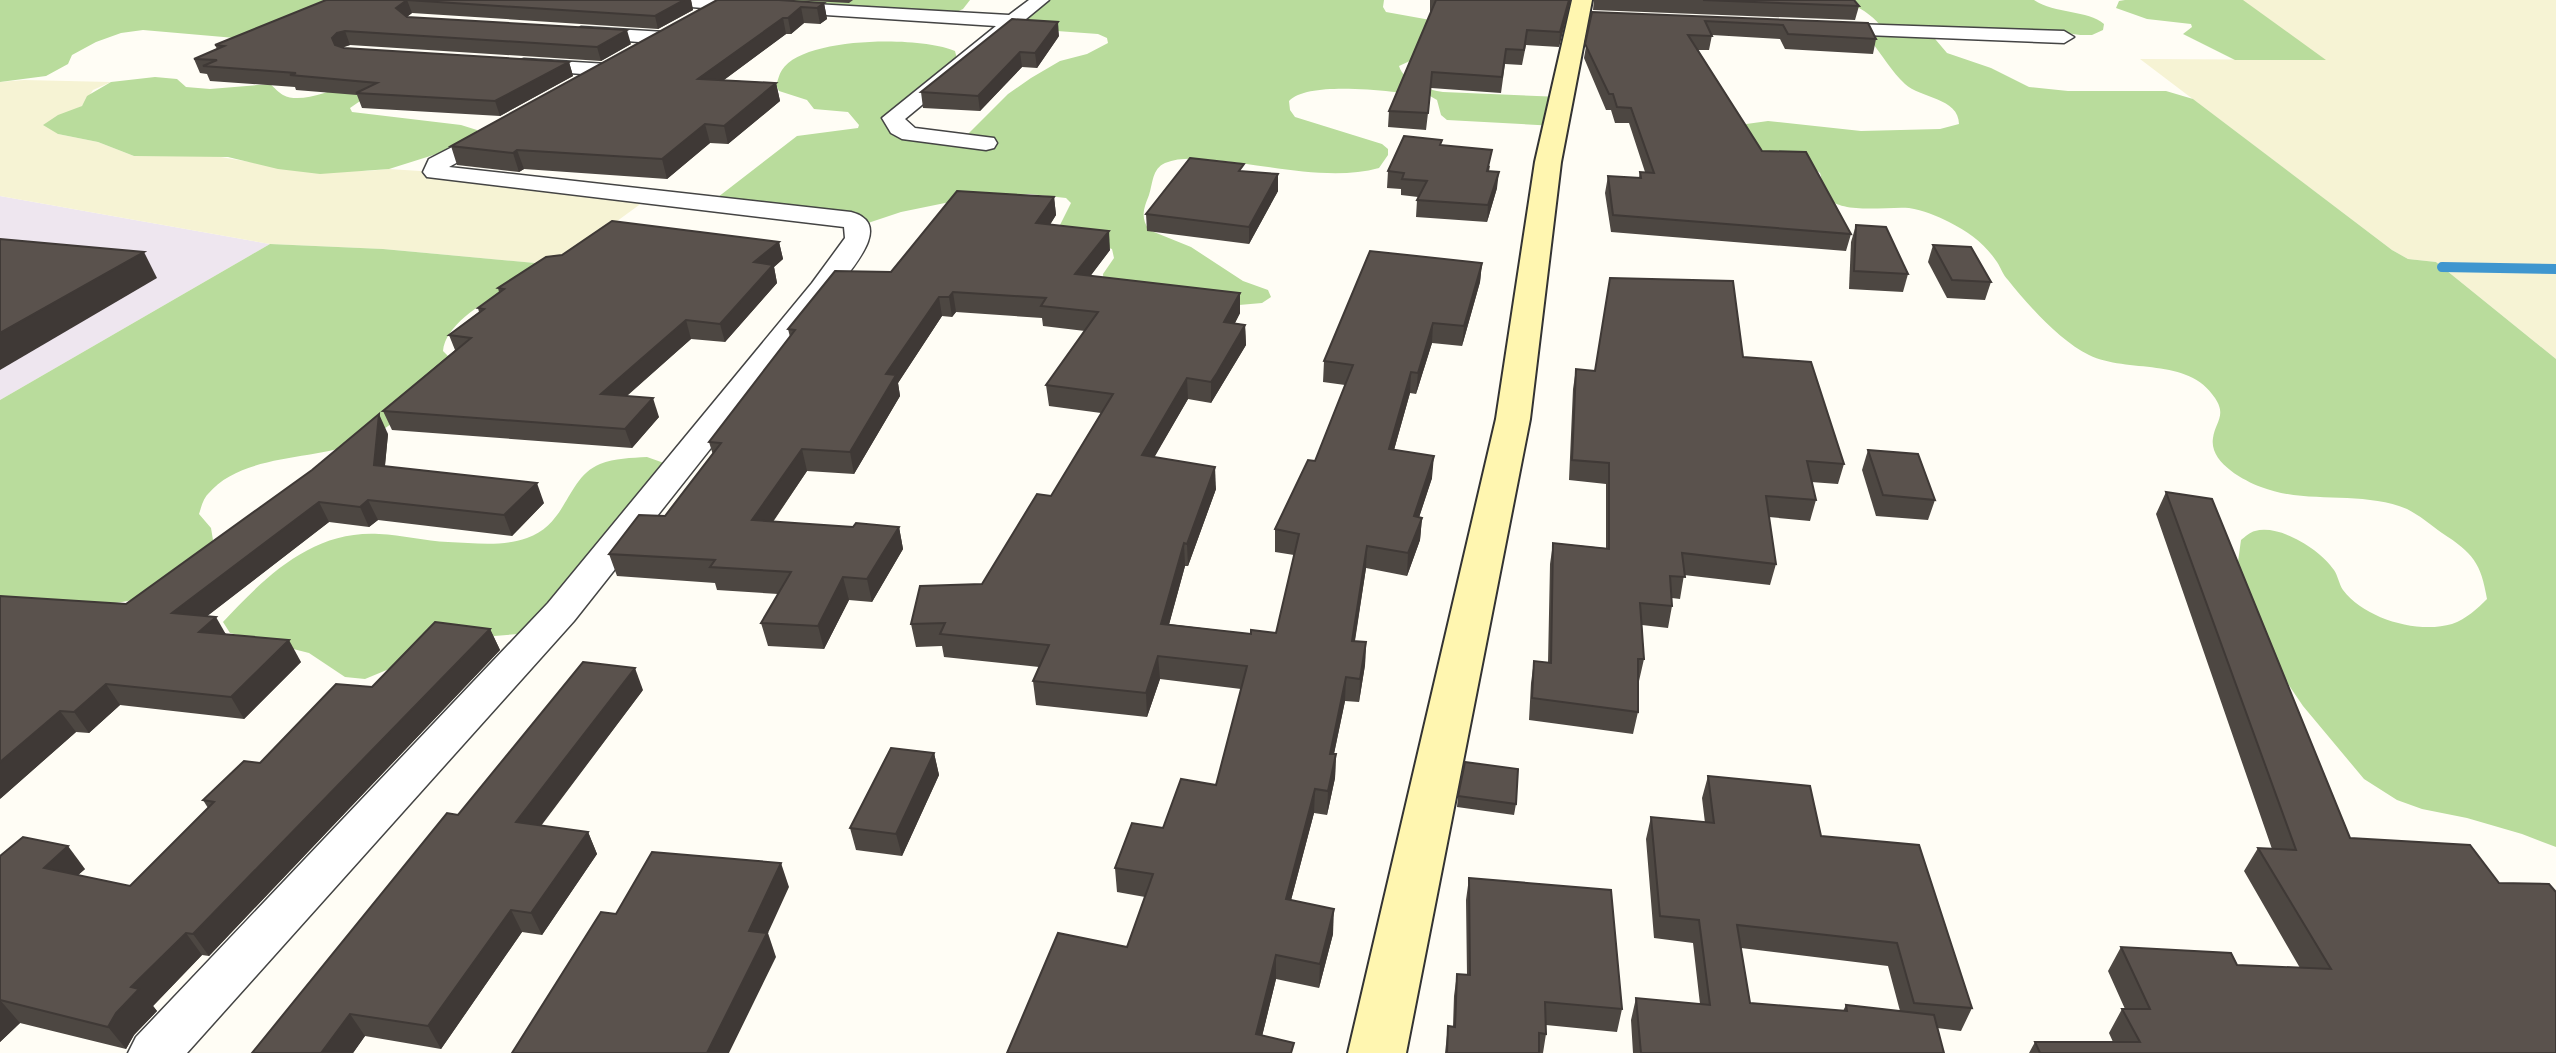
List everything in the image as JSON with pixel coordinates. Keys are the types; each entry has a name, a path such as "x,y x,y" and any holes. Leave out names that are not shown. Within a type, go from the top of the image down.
{"street":[{"path":"562,96 730,4 667,0"},
{"path":"986,143 909,134 899,128 893,118 1040,0"},
{"path":"764,6 1011,21"},
{"path":"1377,1053 1513,419 1548,162 1584,12"},
{"path":"1800,28 2064,37"},
{"path":"559,31 665,38"},
{"path":"498,63 608,70"},
{"path":"154,1053 561,612 822,289 858,238 859,226 851,220 435,172 437,164 517,120"},
{"path":"619,220 650,197"}],"shaded area":[{"path":"2242,0 2556,0 2556,359 2436,262 2408,259 2392,250 2140,59 2325,60"},
{"path":"0,82 111,82 93,90 82,106 72,111 58,134 98,142 134,156 215,156 250,162 367,171 389,169 435,172 650,197 557,265 383,249 270,244 0,196"},
{"path":"0,196 270,244 0,400"}],"green space":[{"path":"0,0 343,0 361,39 328,53 235,38 143,30 121,33 96,42 72,55 68,64 46,76 0,82"},
{"path":"717,0 970,0 963,9 952,14"},
{"path":"1040,0 1384,0 1383,7 1386,12 1436,21 1412,60 1399,66 1411,81 1443,92 1562,97 1556,126 1447,120 1441,115 1437,100 1430,96 1378,90 1335,89 1300,94 1289,101 1290,110 1295,117 1382,144 1388,149 1388,155 1379,168 1360,172 1318,173 1195,159 1165,163 1154,177 1144,208 1144,221 1149,230 1191,247 1243,281 1268,290 1271,297 1262,303 1239,305 1104,286 1103,274 1114,258 1112,249 1066,235 1060,225 1071,203 1066,198 1030,194 945,203 901,212 859,226 709,204 797,136 858,128 859,125 848,112 814,109 807,100 779,91 776,85 782,70 794,59 813,51 837,45 891,41 939,46 955,51 957,59 893,118 899,128 966,136 1008,94 1031,78 1060,61 1087,54 1108,43 1107,38 1098,34 1016,28"},
{"path":"1740,0 2034,0 2052,8 2089,16 2104,24 2103,30 2092,35 2038,29 1930,33 1947,53 1991,68 2029,87 2068,91 2166,91 2193,99 2392,250 2408,259 2436,262 2556,359 2556,847 2467,818 2422,809 2397,800 2364,779 2303,706 2273,662 2237,569 2241,540 2255,531 2276,531 2299,540 2320,554 2334,570 2343,590 2365,609 2393,622 2438,627 2462,619 2487,599 2482,576 2468,553 2420,517 2389,503 2297,495 2261,487 2245,480 2229,469 2216,455 2213,438 2220,410 2215,398 2203,385 2174,371 2105,361 2078,349 2035,311 2006,278 1982,244 1949,222 1909,208 1854,208 1834,203 1824,191 1820,173 1811,166 1747,147 1732,126 1768,121 1861,131 1940,129 1959,124 1953,109 1912,89 1896,74 1871,41 1875,34 1884,30 1860,8 1850,4 1813,1"},
{"path":"2243,0 2326,60 2235,60 2183,34 2192,27 2191,24 2147,19 2116,8 2119,1"},
{"path":"155,77 177,79 186,87 210,89 270,84 283,95 298,98 345,86 363,99 350,108 352,112 461,125 477,130 479,134 443,152 389,169 320,174 278,169 228,157 134,156 98,142 58,134 43,125 58,115 82,106 87,96 111,82"},
{"path":"270,244 383,249 557,265 490,299 458,324 447,337 443,351 461,369 386,427 360,442 342,448 259,465 222,481 206,496 199,514 211,528 213,540 186,571 161,590 136,599 98,605 0,605 0,400"},
{"path":"647,457 678,468 543,632 444,640 365,679 345,677 309,653 230,633 223,622 273,573 311,548 355,535 379,534 468,543 517,541 541,531 551,523 589,471 611,461"}],"building":[{"path":"326,0 407,0 396,8 407,17 627,30 597,47 345,31 332,38 335,45 344,48 569,62 495,101 356,93 377,83 203,66 217,60 194,59 224,46 215,45"},
{"path":"407,0 684,0 655,16"},
{"path":"717,0 824,3 817,8 801,7 698,79 776,83 724,126 705,124 662,159 517,150 513,153 451,146"},
{"path":"1436,0 1569,0 1560,32 1527,30 1524,50 1506,49 1502,77 1432,72 1428,113 1389,111"},
{"path":"1703,0 1854,0 1859,6"},
{"path":"1592,12 1868,23 1876,39 1788,34 1783,25 1705,21 1712,36 1688,35 1762,151 1806,152 1851,234 1613,215 1608,176 1641,178 1640,172 1654,173 1631,108 1617,107 1613,94 1609,94 1585,44"},
{"path":"1012,19 1058,22 1035,53 1020,52 978,96 921,92"},
{"path":"1404,136 1442,140 1440,145 1492,150 1487,171 1499,172 1488,205 1417,200 1427,181 1402,179 1404,173 1388,171"},
{"path":"1190,158 1244,164 1239,171 1278,174 1249,227 1146,214"},
{"path":"957,191 1054,197 1036,223 1109,231 1075,274 1240,293 1224,322 1245,325 1217,373 1211,382 1187,378 1142,455 1215,467 1187,544 1184,543 1161,624 1251,634 1251,630 1276,633 1299,534 1275,529 1308,460 1315,461 1353,365 1324,361 1370,251 1482,263 1464,326 1433,323 1418,373 1411,372 1389,449 1434,456 1414,516 1422,518 1408,553 1367,546 1352,641 1366,642 1360,679 1346,677 1330,754 1336,754 1328,791 1315,789 1286,899 1334,909 1320,964 1276,955 1256,1034 1294,1043 1291,1053 1007,1053 1058,933 1127,947 1153,874 1115,868 1132,823 1163,828 1181,779 1216,785 1247,666 1158,656 1146,693 1033,681 1049,645 940,634 945,623 911,624 920,586 982,584 1037,494 1051,496 1113,394 1046,385 1098,312 1041,306 1046,298 953,292 949,297 939,297 886,374 896,375 850,452 802,449 752,520 853,527 856,523 899,527 867,579 843,577 818,626 761,623 791,572 710,567 715,560 609,554 639,515 665,516 721,443 709,442 795,330 788,329 835,271 891,272"},
{"path":"612,221 779,242 754,262 773,265 720,324 686,320 601,394 653,398 625,429 383,411 471,338 449,335 484,309 478,308 504,289 498,288 546,257 562,255"},
{"path":"1856,225 1886,227 1908,274 1854,271"},
{"path":"0,239 144,252 0,333"},
{"path":"1933,245 1971,247 1991,282 1952,280"},
{"path":"1610,278 1733,281 1743,357 1811,362 1844,464 1807,461 1816,500 1766,496 1776,564 1682,553 1685,577 1670,576 1672,606 1640,603 1644,659 1638,659 1638,712 1532,698 1534,661 1551,663 1553,543 1609,549 1609,463 1572,460 1576,369 1595,371"},
{"path":"379,414 374,465 537,483 504,515 368,500 360,507 319,502 172,613 216,617 199,632 289,640 231,697 106,684 74,712 60,711 0,762 0,596 126,604 312,470"},
{"path":"1868,450 1918,454 1935,500 1883,495"},
{"path":"2166,492 2212,499 2350,838 2470,845 2499,883 2549,884 2556,892 2556,1053 2040,1053 2035,1042 2140,1042 2122,1009 2150,1009 2121,947 2231,953 2237,965 2331,969 2258,848 2296,850"},
{"path":"435,622 490,629 193,934 186,933 131,987 139,989 116,1013 108,1027 0,1000 0,856 23,837 68,846 44,868 130,886 214,802 203,800 244,761 260,763 336,684 372,687"},
{"path":"583,662 635,668 516,822 588,832 531,913 511,910 428,1026 350,1014 321,1053 252,1053 447,813 458,815"},
{"path":"891,748 934,753 896,834 850,828"},
{"path":"1465,762 1518,769 1516,804 1458,796"},
{"path":"1708,776 1810,786 1821,836 1919,845 1972,1008 1914,1003 1897,943 1737,925 1750,1003 1847,1011 1846,1005 1934,1015 1944,1053 1641,1053 1636,998 1710,1005 1699,920 1660,916 1651,817 1714,823"},
{"path":"652,852 781,863 749,931 767,933 707,1053 512,1053 601,912 616,914"},
{"path":"1469,878 1611,890 1622,1009 1545,1002 1546,1034 1539,1033 1539,1053 1447,1053 1448,1026 1455,1027 1457,974 1470,975"}],"waterway":[{"path":"2442,267 2556,269"}]}
